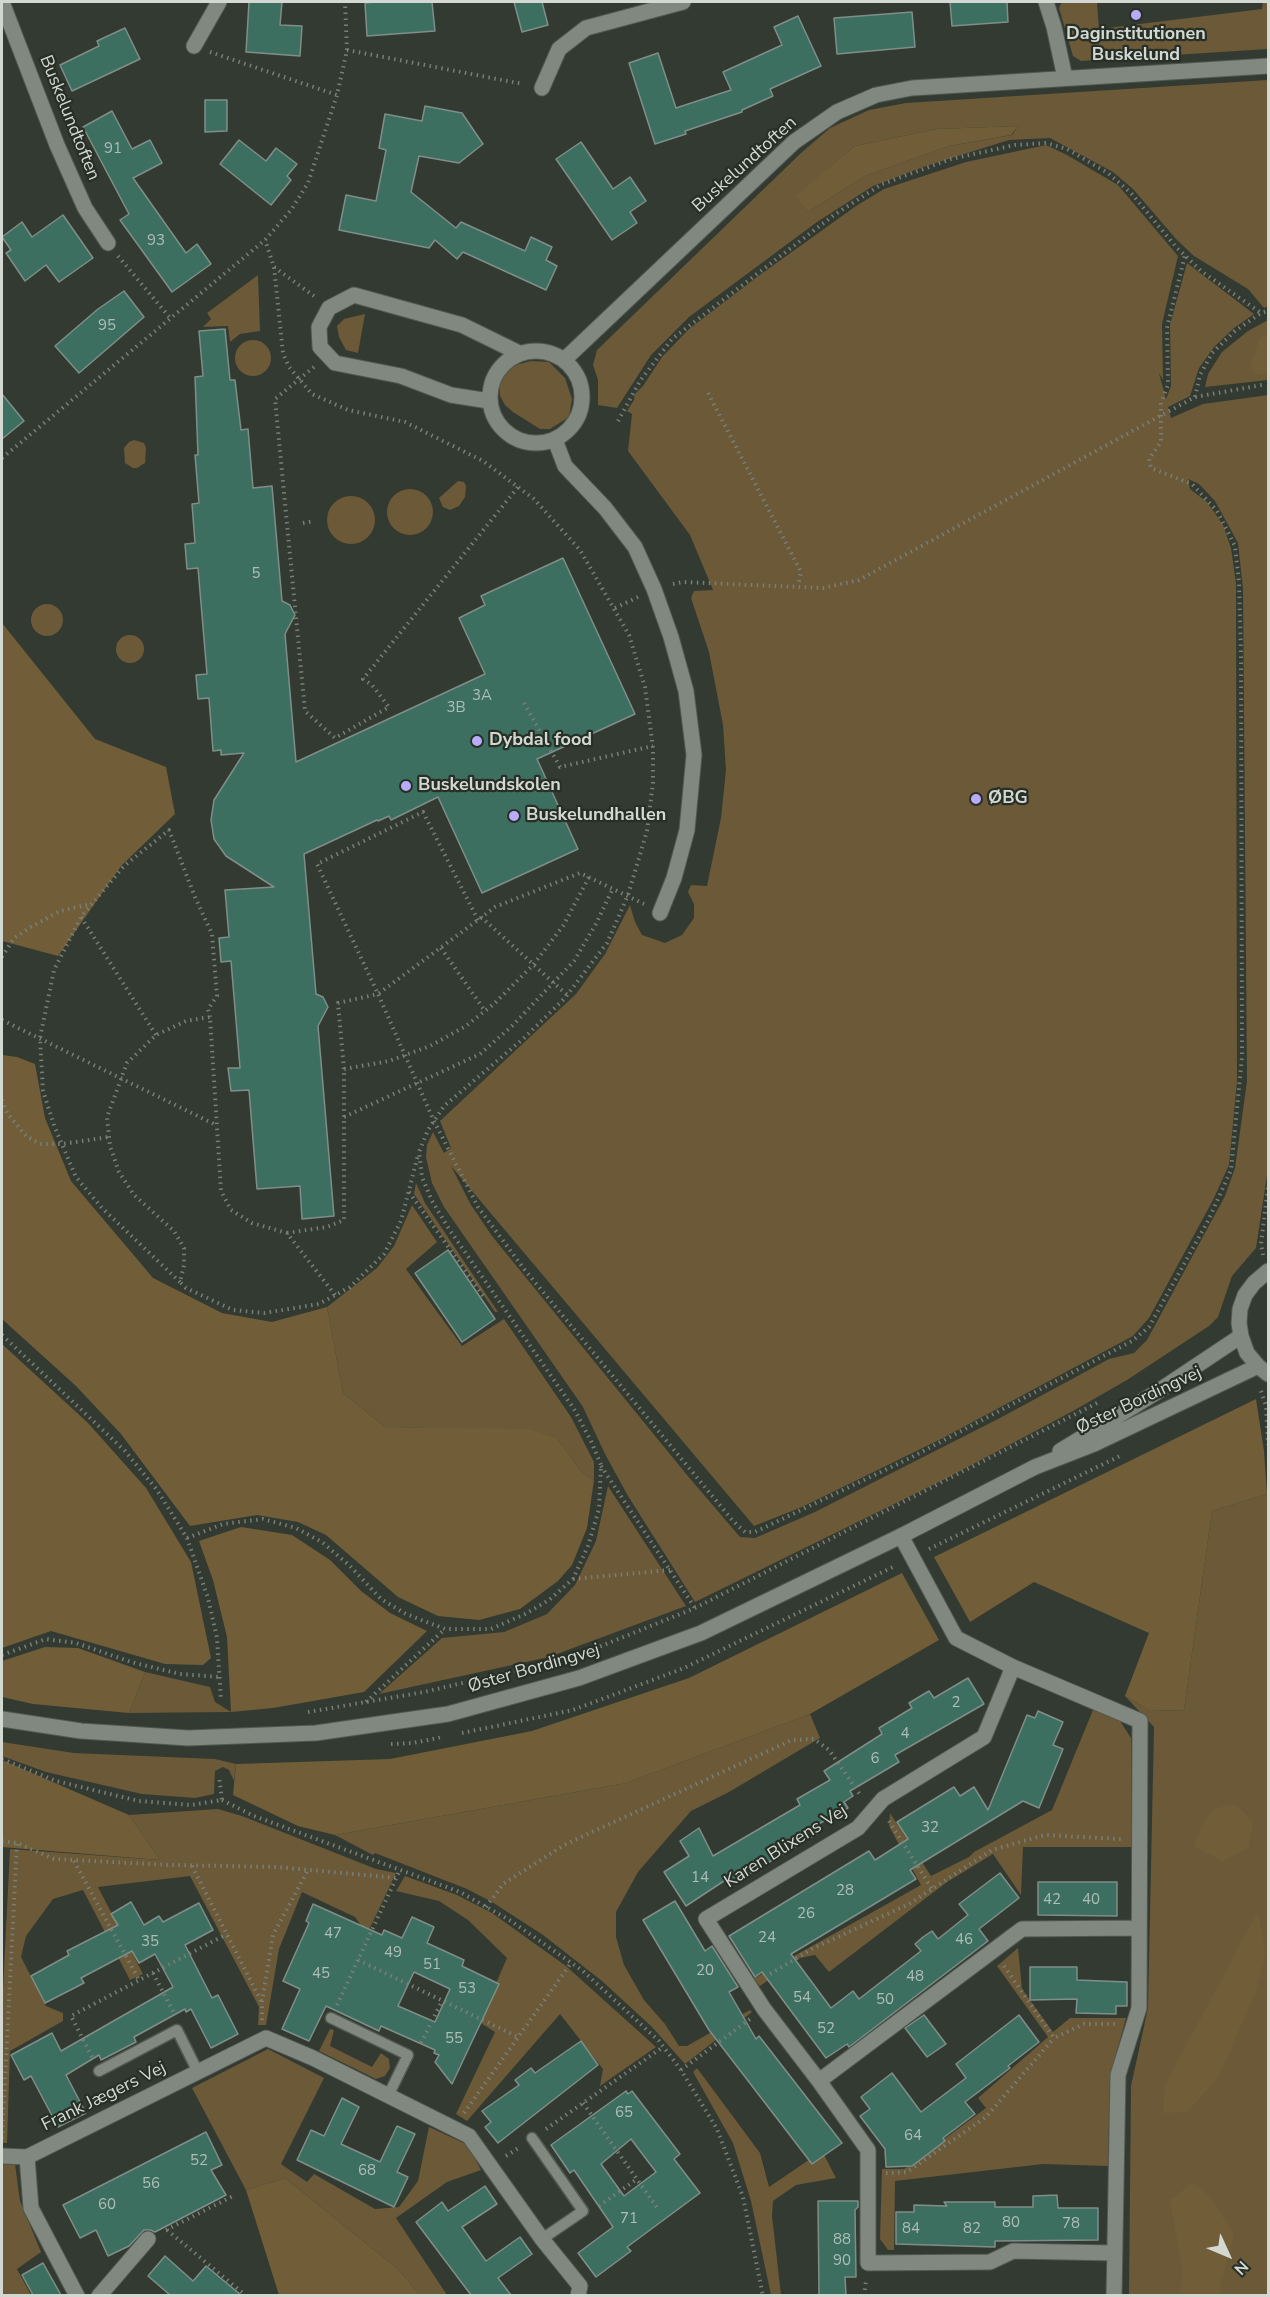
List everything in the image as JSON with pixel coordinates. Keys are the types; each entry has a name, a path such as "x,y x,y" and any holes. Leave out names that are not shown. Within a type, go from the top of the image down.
{"street":[{"name":"Buskelundtoften","path":"2,2 57,145 85,208 108,243"},
{"path":"194,46 219,2"},
{"path":"542,88 559,49 586,28 683,2"},
{"path":"1046,2 1065,78"},
{"name":"Buskelundtoften","path":"564,360 794,142 837,112 876,95 912,88 1269,66"},
{"path":"489,401 451,395 401,376 335,363 320,347 318,327 329,308 354,295 462,325 519,353"},
{"path":"534,350 550,352 564,360 575,371 581,386 582,402 578,417 568,430 555,440 538,444 520,441 504,432 494,418 489,401 490,386 496,372 506,361 519,353 534,350"},
{"path":"555,440 565,466 605,508 635,548 654,589 686,690 694,755 687,830 674,878 660,913"},
{"path":"1262,1376 1247,1353 1239,1323 1240,1309 1245,1295 1267,1272"},
{"name":"Øster Bordingvej","path":"2,1719 81,1731 188,1738 316,1733 448,1714 579,1678 701,1633 901,1536 1035,1467 1241,1336"},
{"name":"Øster Bordingvej","path":"1035,1467 1262,1376"},
{"path":"901,1536 956,1638 1013,1667 1140,1721 1139,2008 1118,2075 1114,2295"},
{"name":"Karen Blixens Vej","path":"1013,1667 984,1737 875,1808 858,1828 706,1919 764,2009 868,2150 868,2264 990,2262 1013,2251 1114,2253"},
{"path":"819,2081 1022,1929 1138,1928"},
{"path":"266,2038 469,2136 542,2239 580,2286 578,2295"},
{"name":"Frank Jægers Vej","path":"2,2156 27,2157 266,2038"},
{"path":"27,2157 31,2208 77,2295"},
{"path":"99,2295 148,2239"}],"lane":[{"path":"331,2018 408,2055 388,2096"},
{"path":"177,2030 198,2072"},
{"name":"Frank Jægers Vej","path":"99,2071 177,2030"},
{"path":"532,2138 583,2211 542,2239"}],"path":[{"path":"2,458 265,240 291,210 308,183 337,95 347,50 345,2"},
{"path":"194,46 337,95"},
{"path":"347,50 542,88"},
{"path":"618,421 640,381 672,339 834,215 882,184 951,159 1015,145 1046,143 1067,149 1108,173 1131,193 1201,271 1261,313"},
{"path":"265,240 274,267 283,353 298,380 312,394 348,410 405,422 434,434 483,461 534,498 580,550 629,635 645,687 653,746 653,782 647,831 628,895 607,943 567,995 524,1038 444,1106 419,1152 401,1221 384,1254 350,1287 320,1304 264,1313 233,1310 186,1288 102,1208 76,1177 43,1091 40,1041 54,970 81,917 124,866 169,830 212,934 218,996 208,1009 221,1191 231,1210 252,1223 287,1233 327,1227 344,1220 344,1069 338,1003 378,994 495,907 580,873 628,895"},
{"path":"108,243 171,319"},
{"path":"567,995 480,919 423,812 317,864 434,1121 478,1207 524,1269 725,1512 745,1532 755,1532 910,1458 1132,1341 1149,1327 1208,1221 1231,1170 1242,1057 1239,582 1234,546 1217,511 1192,484 1151,468 1149,459 1161,442 1161,403 1168,385 1167,328 1185,255"},
{"path":"274,267 329,308"},
{"path":"1195,397 1200,375 1212,353 1236,331 1261,313 1269,311"},
{"path":"328,356 275,399 305,711 335,738 389,707 372,685 363,679 518,487"},
{"path":"615,608 654,589 683,582 823,588 859,580 1195,397 1262,385"},
{"path":"708,393 801,572 798,586"},
{"path":"303,523 314,520"},
{"path":"524,703 560,768 653,746"},
{"path":"344,1069 389,1061 430,1046 466,1026 533,965 564,926 589,877"},
{"path":"344,1118 480,1054 512,1026 574,961 597,922 613,888"},
{"path":"2,957 14,938 31,927 60,910 92,904"},
{"path":"81,917 156,1035"},
{"path":"441,948 485,1011"},
{"path":"180,1282 184,1265 184,1248 174,1231 134,1195 119,1172 109,1137 107,1117 127,1063 156,1035 186,1021 210,1017"},
{"path":"2,1020 40,1041 217,1125"},
{"path":"2,1100 8,1113 26,1136 40,1144 62,1144 109,1137"},
{"path":"419,1152 422,1176 432,1201 574,1409 601,1465 695,1608"},
{"path":"1267,1272 1261,1245 1269,1187"},
{"path":"409,1191 484,1297"},
{"path":"287,1233 335,1295"},
{"path":"2,1335 125,1451 157,1490 187,1538 208,1598 217,1638 221,1701"},
{"path":"1262,1376 1269,1445"},
{"path":"300,1713 424,1692 574,1657 695,1608 1098,1403"},
{"path":"187,1538 223,1524 263,1519 296,1528 329,1548 350,1566 381,1599 406,1614 445,1629 491,1629 549,1600 573,1579 588,1546 599,1509 601,1465"},
{"path":"573,1579 670,1570"},
{"path":"366,1702 445,1629"},
{"path":"2,1655 46,1639 76,1643 131,1662 180,1674 220,1677"},
{"path":"486,1907 502,1884 564,1845 792,1740 814,1739 829,1750 875,1808 932,1889"},
{"path":"2,1759 56,1781 140,1802 191,1805 222,1800 254,1816 460,1892 511,1921 571,1963 663,2047 681,2070 717,2129 743,2197 763,2295"},
{"path":"219,1776 222,1800"},
{"path":"749,1986 812,1949 909,1904 992,1850 1046,1835 1139,1840"},
{"path":"2,1841 17,1843 54,1859 192,1866 277,1867 397,1878"},
{"path":"2,2147 17,1843"},
{"path":"74,1860 139,1980"},
{"path":"192,1866 262,2002"},
{"path":"266,2038 261,2024 262,2002 273,1935 308,1870"},
{"path":"331,2018 400,1870"},
{"path":"99,2071 71,2016 227,1934"},
{"path":"994,1950 1054,2038"},
{"path":"358,1960 518,2037"},
{"path":"453,2128 571,1963"},
{"path":"153,1973 176,2017 177,2030"},
{"path":"408,2055 419,2047 442,2001"},
{"path":"681,2070 764,2009"},
{"path":"868,2173 907,2172 986,2117 1054,2038 1084,2024 1134,2024"},
{"path":"491,2166 663,2047"},
{"path":"583,2103 658,2209"},
{"path":"583,2211 593,2210 638,2179"},
{"path":"148,2239 235,2195"},
{"path":"167,2230 243,2295"}],"shaded area":[{"path":"1062,2 1097,2 1099,29 1262,9 1263,2 1268,2 1268,49 1081,61 1073,56 1059,8"},
{"path":"1268,80 1268,306 1264,308 1248,289 1194,256 1176,239 1133,189 1113,172 1050,138 1009,140 926,166 873,186 817,222 689,317 651,355 617,408 598,405 598,380 593,365 597,350 801,153 830,128 869,110 906,103","holes":["1018,126 1012,135 949,146 865,176 808,212 796,196 855,146 937,129"]},
{"path":"1018,126 1011,135 949,146 865,176 808,212 795,196 855,146 937,129"},
{"name":"ØBG","path":"1046,145 1118,185 1178,256 1162,324 1163,380 1159,373 1166,399 1171,386 1170,325 1187,263 1254,314 1234,328 1214,347 1199,368 1190,396 1168,407 1171,418 1203,404 1268,395 1268,1169 1256,1248 1232,1276 1218,1317 1209,1326 1127,1380 945,1479 695,1602 628,1496 583,1407 444,1207 432,1183 426,1157 427,1145 433,1132 444,1153 451,1148 440,1121 576,994 605,954 630,905 642,935 665,943 682,935 694,918 694,904 688,892 691,885 707,886 721,818 726,770 723,725 709,652 691,598 694,591 713,590 690,535 628,451 632,414 627,411 635,394 662,357 689,329 856,206 884,189 966,162","holes":["1188,479 1199,484 1215,501 1238,543 1243,589 1247,1081 1235,1168 1225,1196 1147,1340 1134,1353 1109,1359 998,1419 815,1512 755,1538 740,1537 492,1236 471,1205 451,1166 754,1526 802,1507 941,1439 1133,1336 1149,1318 1213,1200 1229,1165 1237,1081 1236,583 1231,548 1223,525 1207,502 1190,489"]},
{"path":"258,275 260,331 240,334 230,342 228,326 203,327 211,319 207,313"},
{"path":"365,314 358,353 346,350 339,337 337,326 344,319"},
{"path":"1268,320 1268,380 1205,387 1208,374 1222,352 1248,331"},
{"path":"1268,336 1268,373 1257,375 1250,366 1260,337"},
{"path":"253,340 266,345 271,358 266,371 253,376 240,371 235,358 240,345"},
{"path":"531,361 549,362 565,378 572,399 569,417 550,429 540,429 513,412 500,396 499,384 504,375 512,366"},
{"path":"134,440 144,443 146,448 145,463 137,468 125,463 124,448"},
{"path":"458,481 464,482 466,486 465,497 459,506 450,510 443,507 439,498"},
{"path":"410,489 426,496 433,512 426,528 410,535 394,528 387,512 394,496"},
{"path":"351,496 368,503 375,520 368,537 351,544 334,537 327,520 334,503"},
{"path":"47,604 59,608 63,620 59,632 47,636 35,632 31,620 35,608"},
{"path":"2,623 95,739 166,767 175,814 121,866 58,956 2,941"},
{"path":"130,635 140,639 144,649 140,659 130,663 120,659 116,649 120,639"},
{"path":"2,1055 17,1057 35,1064 45,1118 71,1181 153,1278 222,1313 272,1322 327,1307 343,1393 385,1427 528,1429 556,1437 581,1471 594,1480 587,1528 572,1565 558,1581 520,1609 479,1620 438,1616 398,1597 326,1535 298,1522 257,1515 190,1526 121,1434 76,1386 2,1319"},
{"path":"416,1183 425,1203 498,1312 495,1312 414,1194"},
{"path":"412,1205 437,1242 406,1269 462,1346 504,1319 571,1417 594,1462 594,1480 581,1471 556,1437 528,1430 385,1427 343,1393 327,1307 377,1268 394,1246"},
{"path":"2,1344 88,1423 146,1488 191,1562 211,1658 203,1665 165,1664 51,1631 2,1648"},
{"path":"1256,1399 1264,1451 1267,1494 1212,1511 1184,1710 1150,1711 1125,1696 1149,1633 1034,1582 970,1622 934,1557"},
{"path":"608,1486 686,1606 549,1657 379,1694 442,1638 504,1632 547,1614 575,1585 596,1541"},
{"path":"1267,1494 1268,2295 1129,2295 1131,2086 1148,2008 1154,1727 1125,1696 1150,1711 1184,1710 1212,1511"},
{"path":"241,1527 292,1535 330,1560 361,1591 390,1613 427,1631 364,1692 273,1708 231,1712 227,1637 213,1580 199,1541"},
{"path":"902,1573 939,1640 810,1714 626,1783 335,1835 298,1826 233,1795 236,1764 390,1759 532,1731 689,1678"},
{"path":"45,1647 78,1648 145,1672 129,1713 33,1704 2,1697 2,1661"},
{"path":"145,1672 210,1687 215,1702 231,1712 129,1713"},
{"path":"1093,1710 1120,1721 1131,1738 1132,1847 1023,1847 1021,1895 993,1854 947,1882 829,1972 815,1955 800,1958 760,1986 753,1979 921,1885 889,1826 890,1813 931,1876 1052,1810"},
{"path":"810,1714 820,1738 729,1792 691,1811 638,1872 616,1912 616,1937 624,1965 644,2000 665,2024 679,2046 687,2046 750,2010 752,2012 685,2064 652,2027 602,1981 543,1935 492,1902 467,1889 375,1853 373,1855 335,1835 626,1783"},
{"path":"2,1742 74,1753 215,1759 236,1764 234,1781 229,1770 223,1767 215,1771 214,1794 195,1798 142,1794 46,1772 2,1756"},
{"path":"2,1760 129,1815 160,1860 2,1847"},
{"path":"1234,1804 1253,1821 1249,1848 1222,1861 1194,1846 1201,1827 1213,1809"},
{"path":"218,1809 242,1816 376,1869 396,1873 367,1934 355,1917 302,1892 279,1949 266,2025 258,2025 259,2007 190,1876 98,1887 143,1974 130,1980 83,1890 53,1899 26,1936 21,1957 46,2006 63,2013 63,2021 10,2051 7,2143 2,2143 2,2009 10,1849 160,1860 129,1815"},
{"path":"405,1876 457,1895 492,1913 566,1966 656,2047 600,2086 603,2069 560,2014 467,2121 456,2114 495,2032 479,2022 507,1958 468,1920 439,1901 396,1891"},
{"path":"1258,1911 1266,1954 1255,1994 1218,2078 1187,2112 1163,2113 1165,2085"},
{"path":"1018,1948 1022,1989 1053,2032 1070,2018 1126,2018 1110,2076 1108,2166 1043,2164 895,2181 894,2250 888,2250 880,2239 882,2169 904,2169 986,2108 978,2098 1048,2037 997,1966"},
{"path":"330,2029 334,2030 330,2046 372,2067 381,2053 389,2059 390,2068 385,2076 376,2079 319,2051"},
{"path":"268,2049 324,2078 281,2164 307,2182 314,2174 375,2209 399,2207 418,2181 429,2127 468,2145 481,2170 447,2182 396,2218 447,2295 420,2295 399,2270 285,2178 246,2190 192,2088"},
{"path":"697,2068 760,2153 769,2187 822,2151 836,2178 796,2185 773,2201 772,2216 781,2295 771,2295 751,2201 733,2143 693,2072"},
{"path":"2,2164 15,2164 20,2201 41,2252 17,2269 31,2295 2,2295"},
{"path":"285,2178 399,2270 420,2295 279,2295 246,2190"},
{"path":"1193,2183 1211,2198 1234,2235 1220,2287 1221,2295 1180,2295 1182,2268 1170,2200"}],"building":[{"path":"249,2 282,2 280,25 302,26 300,56 246,52"},
{"path":"432,2 435,31 367,36 365,3"},
{"path":"514,2 542,2 548,25 522,32"},
{"path":"950,2 1007,2 1008,22 952,26"},
{"path":"912,12 915,47 837,54 834,18"},
{"path":"798,16 821,66 770,89 773,96 742,112 685,131 686,134 655,144 629,63 658,53 676,108 731,90 723,72 782,45 774,27"},
{"path":"125,28 140,59 72,91 60,65 99,46 97,41"},
{"path":"205,100 227,100 227,131 205,132"},
{"path":"425,106 462,113 483,144 459,163 419,156 411,192 456,228 461,222 525,251 531,237 552,247 546,260 557,266 546,290 463,252 457,259 435,240 429,248 339,230 346,195 376,201 386,150 379,148 385,114 422,121"},
{"path":"112,111 132,149 150,140 162,163 133,178 186,253 197,244 211,264 172,292 120,220 129,214 83,127"},
{"path":"239,140 266,161 276,148 297,164 287,176 291,180 271,205 220,164"},
{"path":"581,142 613,189 630,177 646,201 630,212 637,223 612,240 556,159"},
{"path":"63,215 93,258 59,282 46,265 25,281 6,253 11,250 2,237 22,222 32,237"},
{"path":"124,291 144,317 79,373 55,346 98,309"},
{"path":"225,329 230,380 235,380 241,430 248,429 253,488 272,486 282,601 290,605 295,615 285,634 296,762 485,674 459,618 485,605 481,596 563,558 635,714 537,759 578,849 482,893 438,797 391,820 389,816 377,820 304,854 316,994 323,997 328,1007 318,1026 334,1216 302,1219 300,1186 257,1189 249,1090 231,1091 228,1068 240,1068 231,961 221,962 219,938 229,937 225,890 274,887 226,856 214,839 211,820 214,800 244,753 221,755 221,750 213,751 209,698 198,699 196,675 207,674 198,568 187,569 185,544 195,543 192,504 199,503 195,455 198,455 195,377 203,376 199,331"},
{"path":"2,394 24,421 2,439"},
{"path":"448,1250 495,1319 462,1342 415,1273"},
{"path":"968,1678 984,1704 895,1755 899,1762 850,1791 853,1796 844,1802 848,1808 813,1827 817,1834 730,1885 727,1879 686,1906 664,1872 689,1856 680,1841 699,1828 713,1856 800,1805 797,1799 830,1780 824,1771 882,1734 879,1728 912,1708 909,1703 929,1691 934,1698"},
{"path":"1038,1711 1063,1722 1053,1745 1063,1749 1039,1808 1023,1801 910,1870 916,1879 791,1954 831,2008 853,1991 859,1999 921,1951 915,1944 932,1931 938,1939 968,1915 959,1904 1000,1873 1019,1898 979,1929 988,1941 849,2047 847,2044 826,2058 762,1972 755,1977 729,1936 869,1851 875,1860 908,1839 897,1822 954,1787 960,1796 974,1787 988,1810 1027,1715 1035,1718"},
{"path":"1038,1882 1117,1882 1117,1916 1038,1915"},
{"path":"675,1901 705,1951 712,1946 738,1987 729,1992 756,2039 759,2036 842,2143 812,2164 709,2030 643,1920"},
{"path":"131,1902 144,1925 159,1916 163,1922 199,1903 213,1930 185,1945 212,1998 218,1995 238,2034 211,2048 191,2009 186,2012 185,2009 134,2037 136,2042 101,2060 99,2055 66,2075 86,2113 58,2127 31,2076 24,2080 11,2055 52,2033 61,2051 173,1987 155,1954 139,1963 132,1951 81,1978 84,1983 45,2003 31,1976 69,1955 67,1951 118,1925 111,1914"},
{"path":"313,1904 382,1935 384,1930 402,1938 412,1917 434,1927 427,1943 464,1960 462,1966 499,1984 452,2084 435,2062 439,2055 434,2053 435,2050 381,2026 379,2031 326,2006 309,2041 282,2029 300,1989 283,1981 309,1923 306,1921","holes":["414,1972 450,1989 435,2022 398,2006"]},
{"path":"1030,1967 1077,1967 1077,1980 1127,1982 1127,2006 1116,2006 1116,2014 1076,2013 1077,1999 1030,2000"},
{"path":"924,2015 946,2044 927,2057 905,2028"},
{"path":"1019,2015 1039,2042 1008,2066 1010,2068 965,2102 975,2114 943,2138 945,2141 912,2166 886,2167 885,2149 860,2116 870,2109 861,2097 892,2073 921,2112 966,2078 956,2064"},
{"path":"581,2041 598,2065 498,2143 485,2127 491,2122 482,2111 519,2085 515,2080 531,2068 535,2073"},
{"path":"626,2091 628,2094 632,2091 680,2154 674,2159 700,2193 627,2247 631,2251 596,2277 578,2253 613,2227 574,2170 570,2173 551,2145","holes":["631,2139 656,2172 624,2196 601,2164"]},
{"path":"342,2098 359,2107 341,2144 380,2162 397,2126 415,2134 397,2172 408,2177 394,2207 297,2160 311,2130 324,2136"},
{"path":"206,2132 222,2165 211,2170 226,2195 155,2232 144,2230 129,2246 108,2256 96,2230 80,2238 63,2205"},
{"path":"485,2186 497,2204 462,2227 486,2261 520,2237 532,2254 498,2278 511,2295 471,2295 416,2222 442,2202 448,2211"},
{"path":"1057,2195 1058,2208 1098,2208 1098,2240 995,2241 995,2247 896,2244 896,2212 914,2212 914,2205 947,2206 944,2202 995,2202 995,2207 1033,2207 1033,2196"},
{"path":"818,2201 858,2201 858,2207 855,2210 856,2277 845,2277 846,2295 819,2295"},
{"path":"165,2256 193,2281 206,2266 241,2295 170,2295 148,2276"},
{"path":"43,2263 61,2295 33,2295 22,2275"}],"place":[{"name":"Daginstitutionen Buskelund","path":"1136,15"},
{"name":"Dybdal food","path":"477,741"},
{"name":"Buskelundskolen","path":"406,786"},
{"name":"ØBG","path":"976,799"},
{"name":"Buskelundhallen","path":"514,816"}]}
